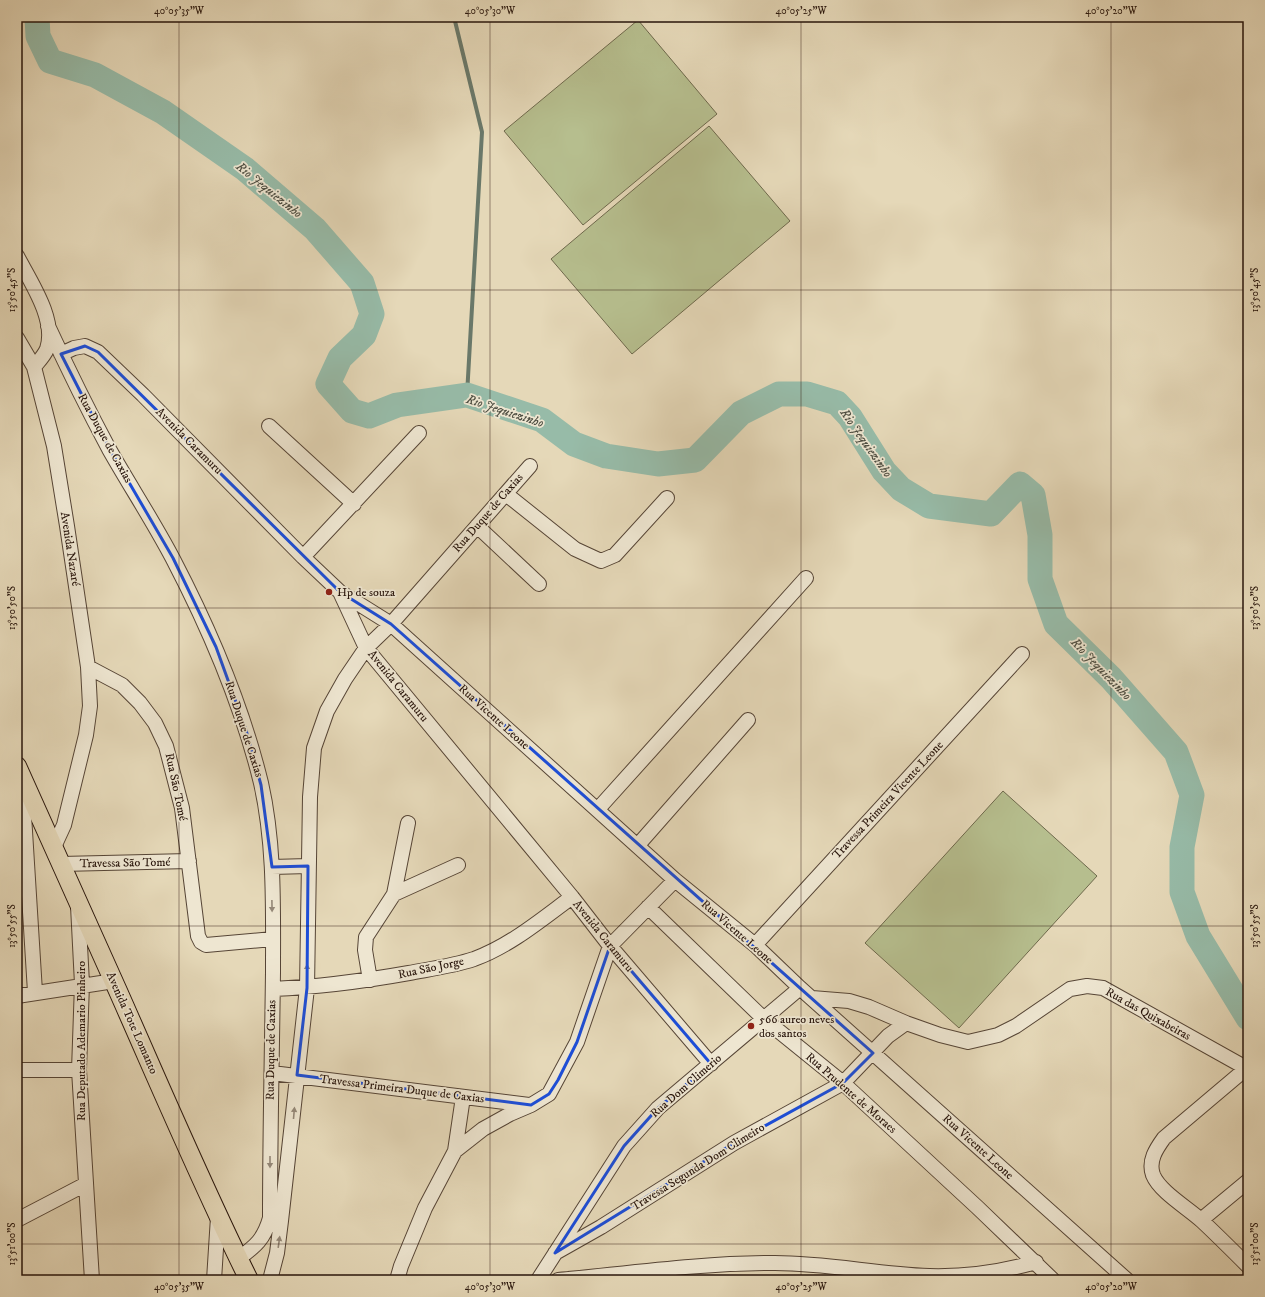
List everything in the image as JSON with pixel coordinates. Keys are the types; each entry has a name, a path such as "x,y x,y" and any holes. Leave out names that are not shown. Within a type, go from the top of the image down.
{"main road":[{"name":"Avenida Tote Lomanto","path":"19,770 57,857 77,897 114,980 218,1217 249,1280"}],"street":[{"path":"17,256 43,309 48,326 47,349 34,367"},
{"name":"Rua Duque de Caxias","path":"48,326 109,448 173,558 216,647 246,730 261,785 272,867 272,1073 270,1127 277,1253 270,1280"},
{"name":"Avenida Nazaré","path":"17,338 34,367 54,446 88,667 90,706 86,735 57,857"},
{"name":"Avenida Caramuru","path":"61,354 74,348 85,346 98,352 148,400 303,557 340,592 366,648 572,897 610,946 711,1064"},
{"path":"269,426 354,504"},
{"path":"303,557 420,433"},
{"name":"Rua Duque de Caxias","path":"238,1259 255,1246 276,1220 291,1146 307,988 310,797 314,748 327,711 345,679 366,648 391,624 530,466"},
{"path":"506,494 575,549 601,561 614,554 667,498"},
{"path":"477,526 539,584"},
{"path":"598,809 806,578"},
{"name":"Rua Vicente Leone","path":"340,592 391,624 675,880 754,945 1126,1280"},
{"name":"Travessa Primeira Vicente Leone","path":"754,945 1022,654"},
{"name":"Rua São Tomé","path":"88,667 122,685 140,703 155,723 166,746 182,808 198,936 201,942 206,945 273,939"},
{"path":"638,846 748,720"},
{"path":"19,770 35,992"},
{"path":"370,980 365,950 366,937 394,894 408,823"},
{"name":"Travessa São Tomé","path":"57,857 189,861"},
{"path":"394,894 458,865"},
{"path":"272,867 308,866"},
{"path":"455,1151 483,1129 510,1114 531,1106 549,1094 558,1080 577,1042 610,946 675,880"},
{"name":"Rua Deputado Ademario Pinheiro","path":"77,897 82,984 79,1070 92,1280"},
{"name":"Rua São Jorge","path":"272,989 307,988 370,980 438,968 474,958 498,948 572,897"},
{"name":"Rua Prudente de Moraes","path":"648,907 764,1019 843,1083 1036,1262 1053,1280"},
{"path":"17,996 82,984 114,980"},
{"name":"Rua das Quixabeiras","path":"812,998 849,1001 869,1007 906,1023 940,1035 968,1042 998,1035 1016,1026 1070,989 1087,986 1102,988 1247,1068"},
{"name":"Rua Dom Climerio","path":"538,1280 624,1146 658,1108 800,988"},
{"path":"843,1083 888,1036 906,1023"},
{"path":"1247,1068 1164,1138 1155,1151 1151,1164 1153,1175 1160,1185 1201,1220 1248,1266"},
{"path":"17,1070 79,1070"},
{"name":"Travessa Primeira Duque de Caxias","path":"272,1073 531,1106"},
{"name":"Travessa Segunda Dom Climeiro","path":"556,1253 734,1143 843,1083"},
{"path":"398,1280 401,1266 425,1208 455,1151 463,1097"},
{"path":"1201,1220 1248,1181"},
{"path":"17,1220 86,1184"},
{"path":"214,1280 218,1217"},
{"path":"565,1280 606,1277 688,1266 776,1263 928,1276 971,1275 1008,1270 1036,1262"}],"highlighted area":[{"path":"85,346 98,352 340,592 391,624 873,1053 843,1083 734,1143 555,1253 624,1146 658,1108 711,1064 610,946 577,1042 558,1080 549,1094 531,1105 297,1075 307,988 308,866 272,867 261,785 246,730 216,647 173,558 109,448 61,354"}],"green space":[{"path":"638,20 717,114 583,225 504,131"},
{"path":"709,126 790,221 632,354 551,259"},
{"path":"1003,791 1097,876 959,1028 865,943"}],"waterway":[{"name":"Rio Jequiezinho","path":"37,17 38,36 50,61 95,75 163,112 245,169 315,229 362,283 372,314 364,335 340,358 328,384 352,411 369,416 397,405 467,395 542,420 574,444 606,456 658,464 695,460 741,413 779,394 807,394 837,403 850,417 884,471 901,489 929,506 991,514 1020,484 1033,495 1040,535 1040,579 1056,624 1111,678 1176,752 1192,795 1182,847 1182,892 1198,936 1248,1018"},
{"path":"454,17 482,132 467,395"}],"place":[{"name":"Hp de souza","path":"329,592"},
{"name":"566 aureo neves dos santos","path":"751,1026"}]}
